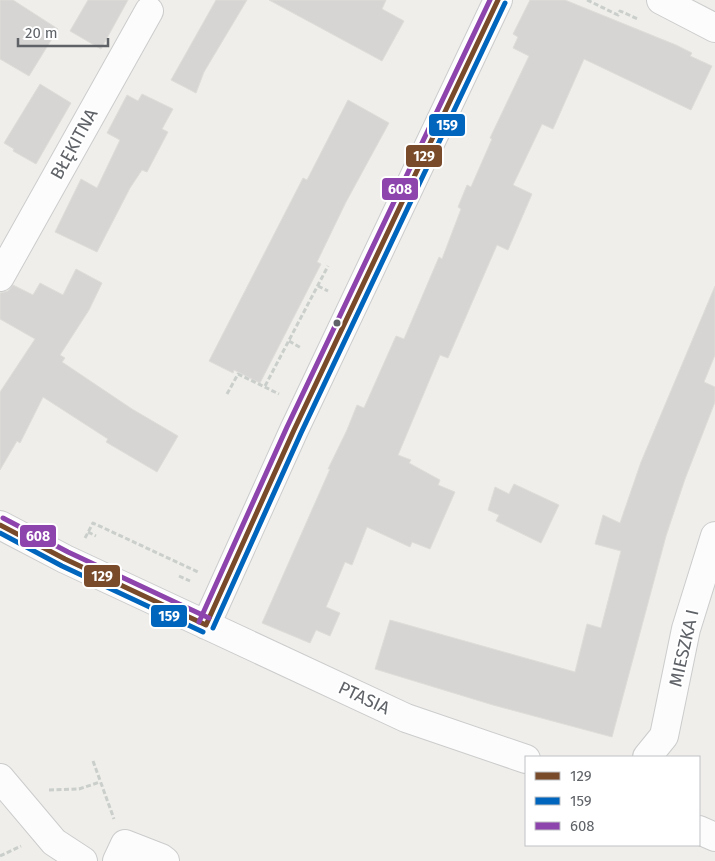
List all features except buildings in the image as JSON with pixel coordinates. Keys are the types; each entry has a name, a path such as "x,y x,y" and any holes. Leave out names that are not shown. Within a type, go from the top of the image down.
{"street":[{"path":"206,625 294,430 498,0"},
{"path":"661,0 715,28"},
{"name":"BŁĘKITNA","path":"0,277 149,11"},
{"name":"PTASIA","path":"0,525 65,559 406,718 525,759"},
{"name":"MIESZKA I","path":"649,756 664,736 686,629 715,536"},
{"path":"5,782 54,842 83,861"},
{"path":"700,830 715,837"},
{"path":"121,853 161,858 165,861"}],"path":[{"path":"227,394 238,374 265,386 328,266"},
{"path":"81,545 93,523 202,574"},
{"path":"88,532 96,536"},
{"path":"178,576 190,581"},
{"path":"93,761 109,808 121,853"},
{"path":"5,782 40,791 79,789 100,782"}],"transit line":[{"name":"608","path":"199,622 287,427 490,0"},
{"name":"129","path":"206,625 294,430 498,0"},
{"name":"159","path":"213,628 301,433 505,3"},
{"name":"608","path":"3,518 68,552 209,618"},
{"name":"129","path":"0,525 65,559 206,625"},
{"name":"159","path":"0,533 62,566 203,632"}]}
